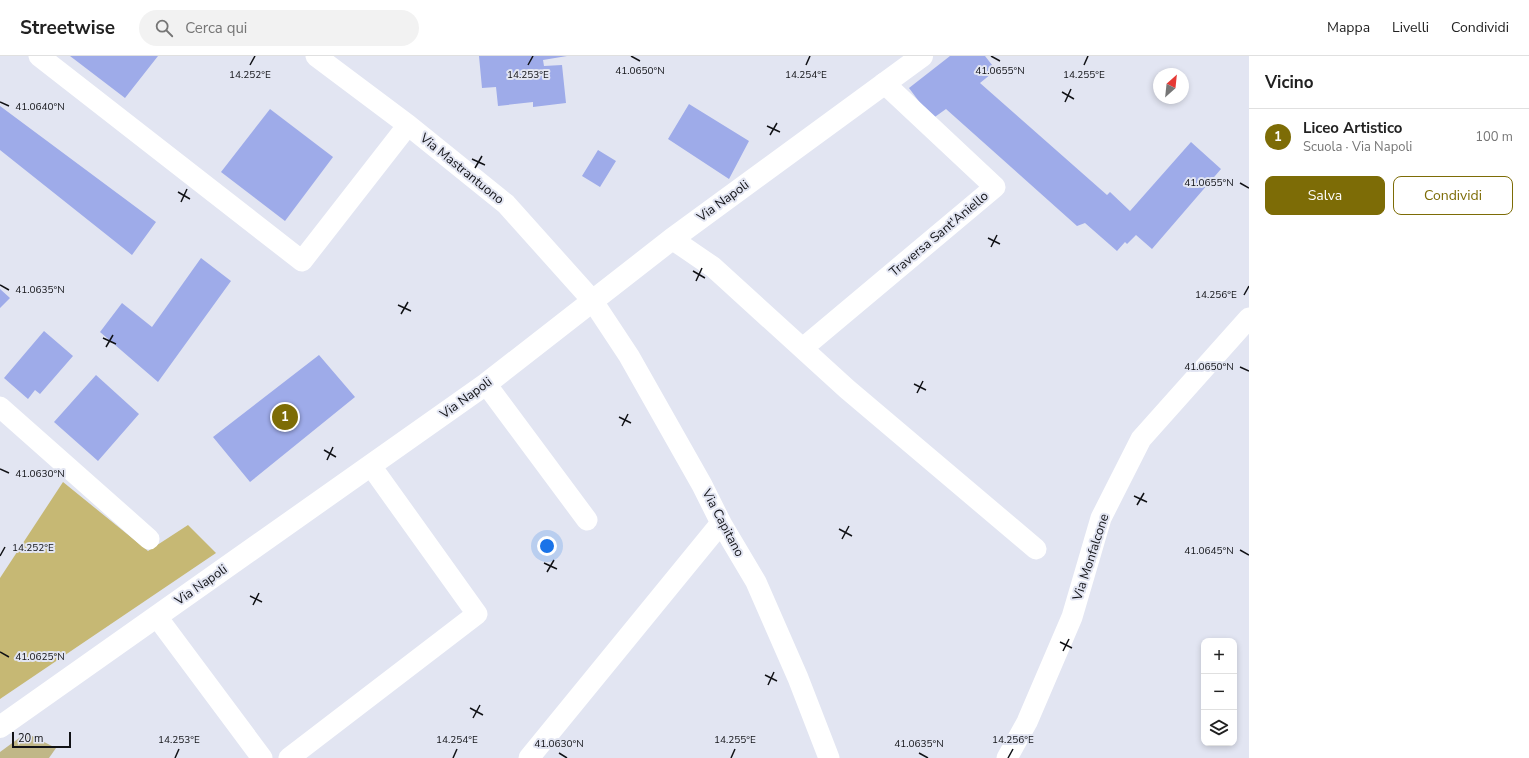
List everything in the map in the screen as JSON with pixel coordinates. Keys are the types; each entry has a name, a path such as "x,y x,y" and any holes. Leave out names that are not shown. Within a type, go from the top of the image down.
{"street":[{"path":"39,56 302,261 408,125"},
{"name":"Via Mastrantuono","path":"316,56 408,125 506,204 592,300"},
{"name":"Via Napoli","path":"0,727 486,384 672,239 922,56"},
{"name":"Traversa Sant'Aniello","path":"803,348 995,187 884,83"},
{"path":"672,239 713,267 847,389 1036,549"},
{"name":"Via Capitano","path":"592,300 629,356 702,485 721,523 756,582 798,678 829,758"},
{"name":"Via Monfalcone","path":"1007,758 1027,722 1072,617 1101,518 1141,439 1249,318"},
{"path":"486,384 586,520"},
{"path":"0,406 149,539"},
{"path":"289,758 477,614 371,466"},
{"path":"528,758 721,523"},
{"path":"157,617 262,758"}],"shaded area":[{"path":"63,482 148,551 188,525 216,553 0,699 0,578"},
{"path":"26,733 56,748 49,758 0,758 0,752"}],"building":[{"path":"70,56 158,56 125,98"},
{"path":"479,56 567,56 543,60 544,66 562,65 566,103 533,107 533,102 498,106 496,87 482,88"},
{"path":"950,56 985,56 996,70 980,83 1107,195 1110,192 1130,211 1191,142 1221,169 1152,249 1136,235 1127,244 1125,242 1117,251 1085,223 1077,226 946,109 932,119 909,88"},
{"path":"689,104 749,141 729,179 668,139"},
{"path":"0,106 156,222 132,255 0,150"},
{"path":"270,109 333,157 285,221 221,172"},
{"path":"598,150 616,161 600,187 582,176"},
{"path":"201,258 231,281 158,382 100,332 122,303 152,327"},
{"path":"0,289 10,298 0,308"},
{"path":"44,331 73,356 40,394 35,390 28,399 4,378"},
{"path":"319,355 355,397 250,482 213,437"},
{"path":"96,375 139,414 98,461 54,422"}],"place":[{"name":"Liceo Artistico","path":"285,417"}]}
